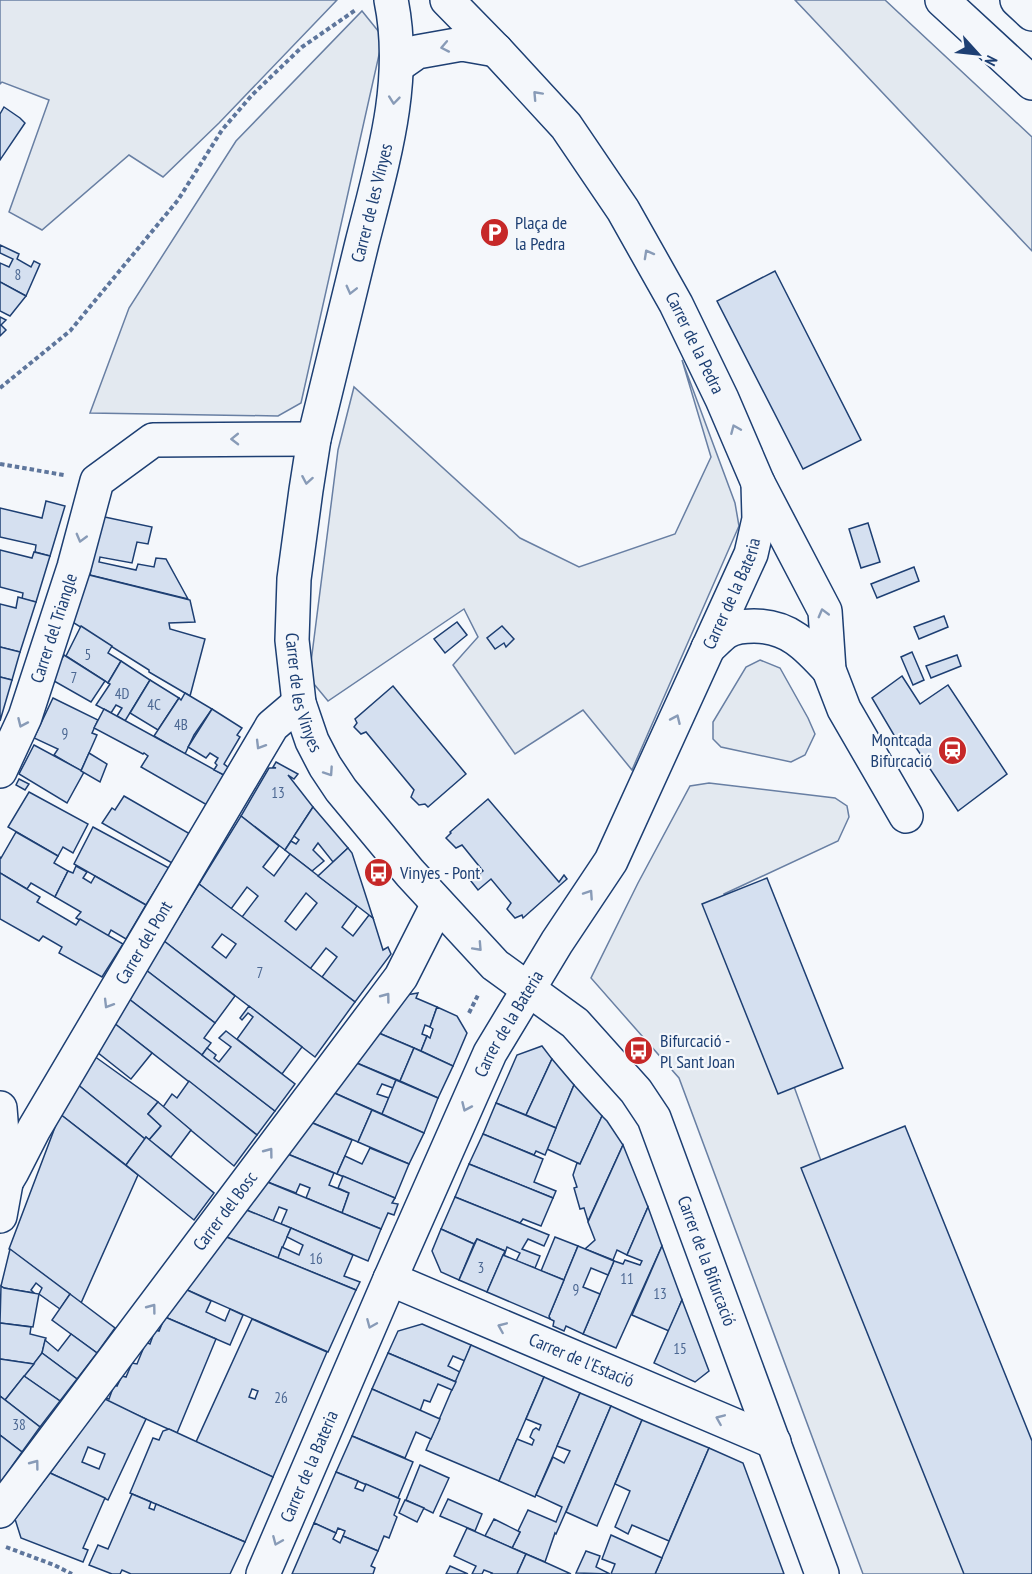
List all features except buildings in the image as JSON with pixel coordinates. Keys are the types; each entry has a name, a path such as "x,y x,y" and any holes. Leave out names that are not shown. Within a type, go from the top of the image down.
{"main road":[{"name":"Carrer de les Vinyes","path":"391,0 395,20 397,66 391,126 314,439 294,579 292,640 299,703 312,741 341,790 438,904 495,965 529,990"},
{"name":"Carrer de la Pedra","path":"447,0 566,126 623,210 676,304 722,399 758,483 825,611 829,670 844,709 906,816"},
{"path":"942,0 1032,83"},
{"path":"1017,0 1032,14"},
{"path":"397,66 417,52 462,44 496,50"},
{"path":"97,481 153,440 314,439"},
{"name":"Carrer del Triangle","path":"0,771 25,717 74,567 97,481"},
{"name":"Carrer de la Bateria","path":"263,1574 490,1053 557,942 611,861 751,554 759,519 758,483"},
{"name":"Carrer de la Pedra","path":"708,648 726,632 744,626 768,626 790,634 810,649 829,670"},
{"name":"Carrer del Pont","path":"3,1187 34,1129 272,726 299,703"},
{"name":"Carrer del Bosc","path":"0,1511 401,976 438,904"},
{"name":"Carrer de la Bifurcació","path":"529,990 575,1023 636,1091 654,1118 822,1574"},
{"path":"0,1108 3,1187 0,1216"},
{"name":"Carrer de l'Estació","path":"390,1279 774,1442"}],"path":[{"path":"0,388 70,331 178,200 222,130 252,95 302,47 359,8"},
{"path":"0,464 97,481"},
{"path":"3,1546 54,1564 72,1574"}],"shaded area":[{"path":"0,0 337,0 219,123 163,177 129,155 42,230 9,212 49,100 2,82 0,84"},
{"path":"795,0 885,0 1032,137 1032,251"},
{"path":"362,11 383,37 301,403 278,416 90,413 129,308 236,141"},
{"path":"682,360 735,503 739,526 632,770 583,710 515,754 453,665 478,637 464,609 328,701 309,678 338,450 354,387 520,538 579,567 675,534 711,457"},
{"path":"760,660 780,668 815,734 805,755 791,762 721,747 713,739 713,722 746,667"},
{"path":"709,783 835,798 847,806 849,817 838,841 724,894 848,1235 982,1574 863,1574 679,1078 591,978 690,786"}],"place":[{"name":"Plaça de la Pedra","path":"494,233"},
{"name":"Montcada Bifurcació","path":"953,750"},
{"name":"Vinyes - Pont","path":"379,873"},
{"name":"Bifurcació - Pl Sant Joan","path":"639,1051"}]}
